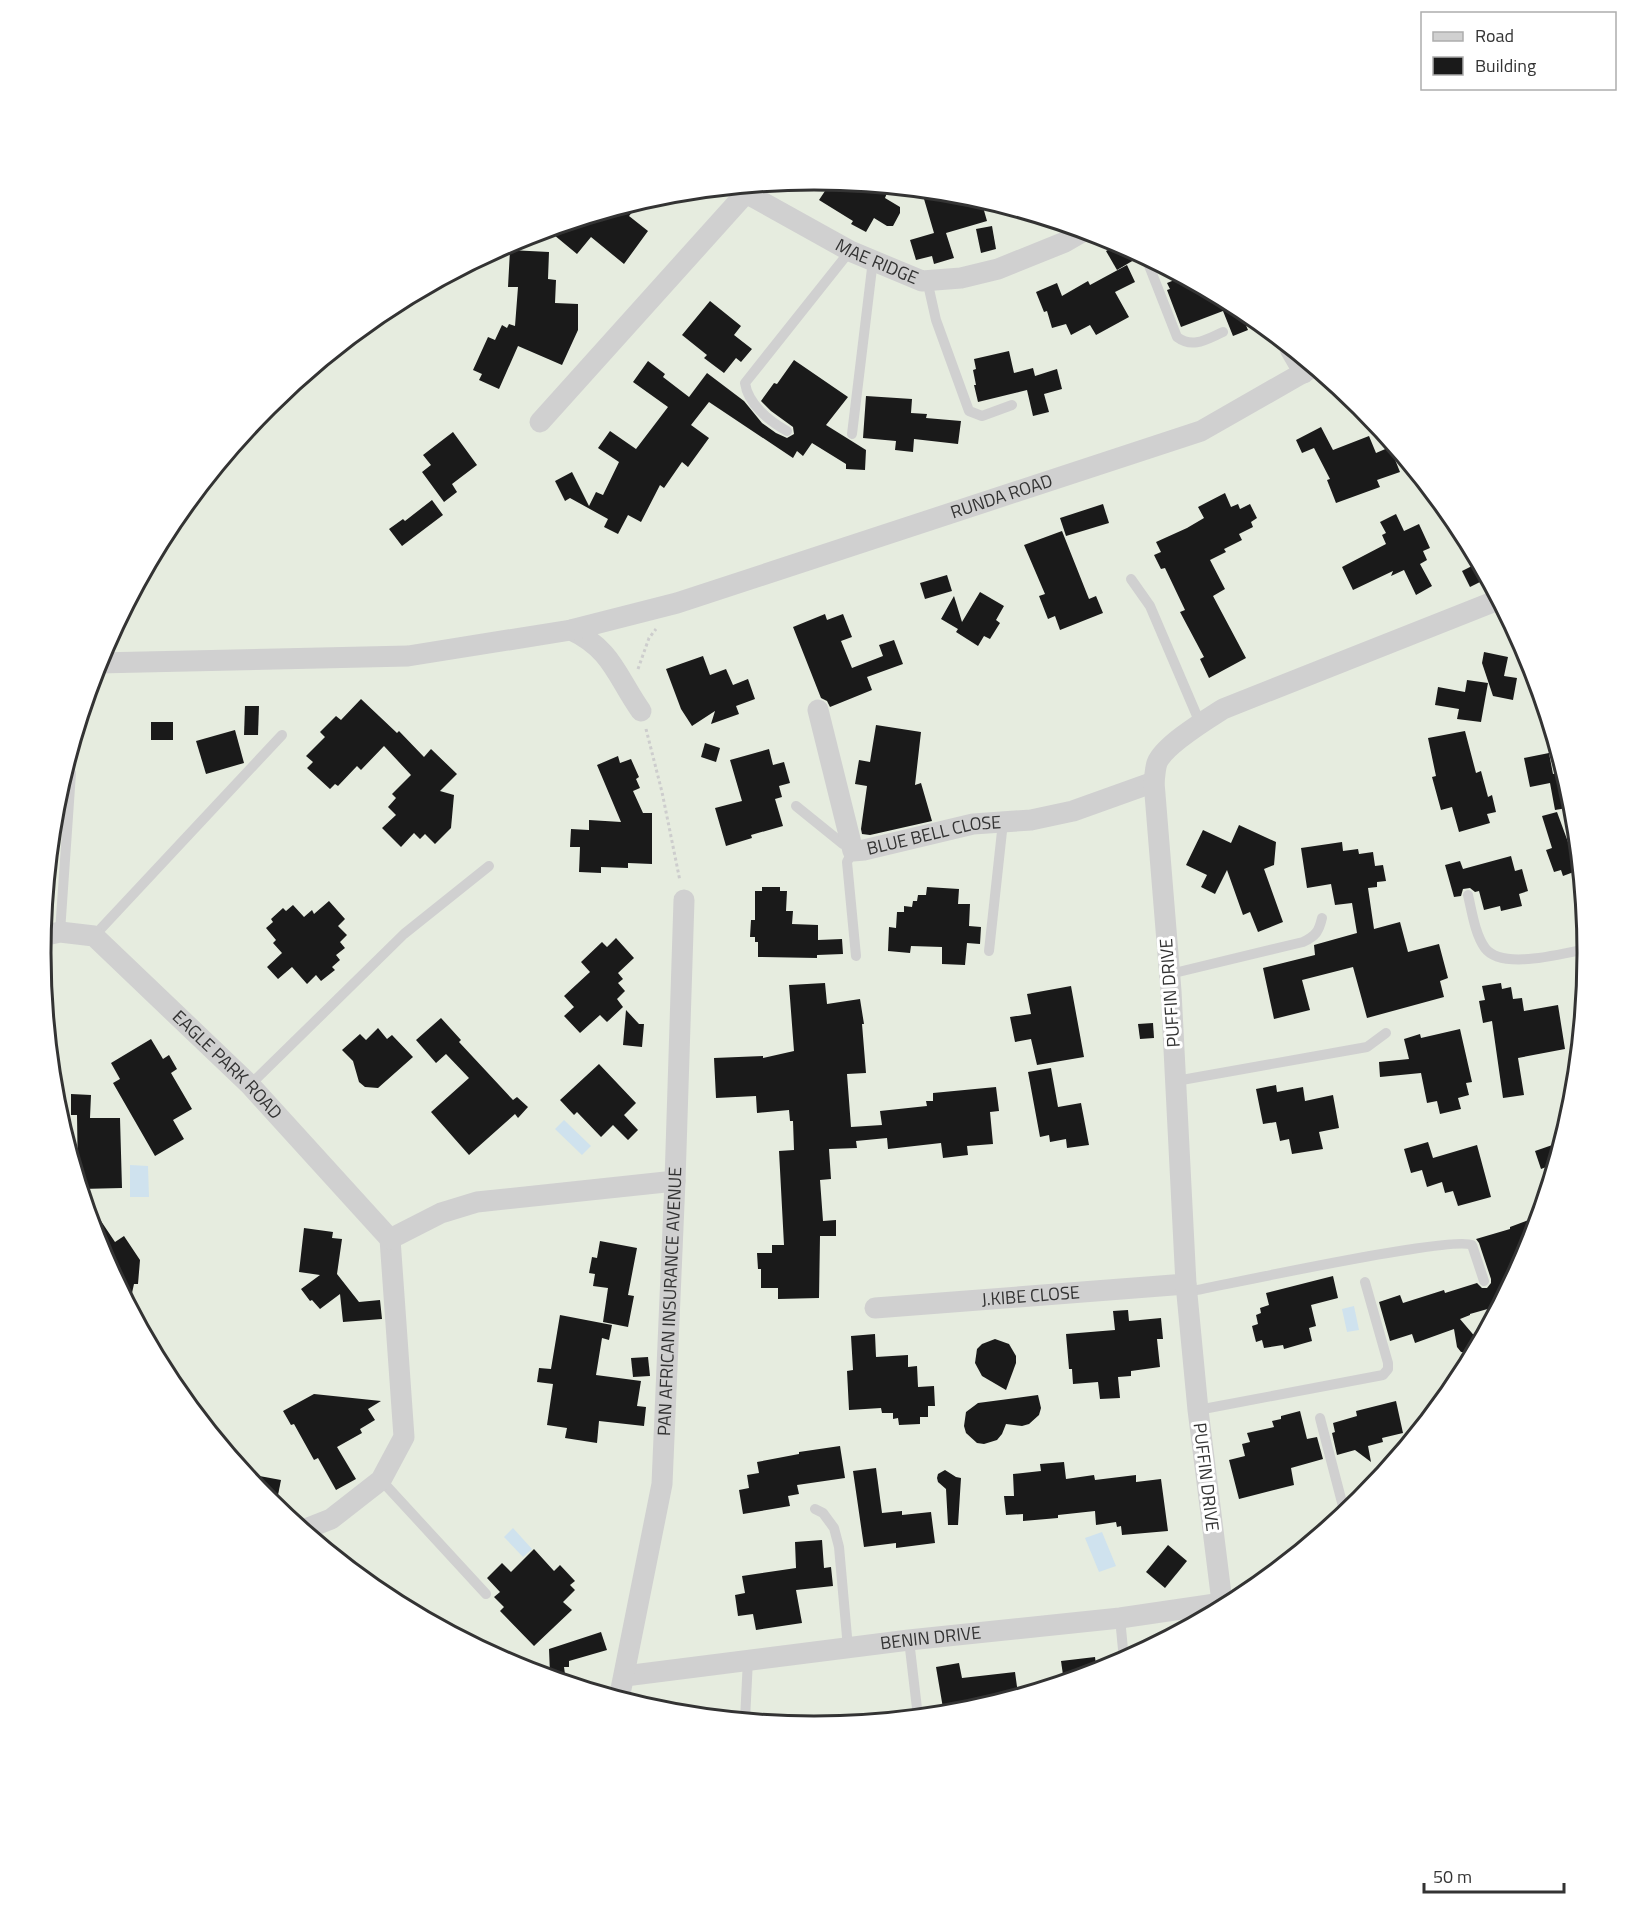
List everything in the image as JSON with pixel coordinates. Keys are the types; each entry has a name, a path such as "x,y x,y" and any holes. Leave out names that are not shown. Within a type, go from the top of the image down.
{"street":[{"name":"MAE RIDGE","path":"750,193 850,251 922,281 961,278 998,269 1074,237"},
{"name":"MAE RIDGE","path":"540,422 740,194"},
{"name":"RUNDA ROAD","path":"109,663 408,656 571,630 620,619 677,603 1201,431 1306,371"},
{"name":"PUFFIN DRIVE","path":"1228,1594 1197,1410 1186,1288 1170,974 1154,782 1158,762 1174,744 1200,723 1223,709 1491,603"},
{"path":"571,630 585,637 605,654 641,711"},
{"name":"BLUE BELL CLOSE","path":"818,710 853,850 864,850 973,824 1031,820 1073,811 1154,782"},
{"name":"PAN AFRICAN INSURANCE AVENUE","path":"621,1692 662,1484 684,900"},
{"path":"52,934 94,936"},
{"name":"EAGLE PARK ROAD","path":"94,936 250,1085 390,1239"},
{"path":"311,1527 331,1519 381,1480 405,1437 390,1239 441,1214 477,1202 675,1181"},
{"name":"J.KIBE CLOSE","path":"875,1308 1186,1288"},
{"name":"BENIN DRIVE","path":"625,1676 909,1640 1119,1618 1212,1604"}],"lane":[{"path":"788,431 774,424 747,395 746,383 850,251"},
{"path":"852,434 873,260"},
{"path":"1150,269 1178,337 1192,344 1223,332"},
{"path":"927,280 936,320 969,411 982,416 1012,405"},
{"path":"1131,579 1150,606 1200,723"},
{"path":"94,936 282,735"},
{"path":"52,925 68,795"},
{"path":"796,806 853,850 847,862 856,956"},
{"path":"989,951 1003,822"},
{"path":"250,1085 404,934 489,866"},
{"path":"1468,895 1478,933 1485,948 1494,956 1510,960 1577,951"},
{"path":"1170,974 1303,942 1318,932 1322,918"},
{"path":"1176,1081 1367,1047 1386,1033"},
{"path":"1186,1288 1460,1242 1472,1245 1484,1281"},
{"path":"1197,1410 1383,1375 1388,1369 1388,1363 1365,1282"},
{"path":"1320,1418 1342,1504"},
{"path":"381,1480 486,1594"},
{"path":"815,1509 823,1513 834,1527 839,1547 848,1648"},
{"path":"1119,1618 1123,1651"},
{"path":"909,1640 917,1709"},
{"path":"745,1713 748,1659"}],"path":[{"path":"638,670 649,638 677,603"},
{"path":"641,711 662,792 684,900"}],"shaded area":[{"path":"814,190 864,192 963,205 1011,216 1059,231 1151,269 1238,319 1278,348 1354,414 1388,450 1419,489 1475,572 1519,662 1537,708 1551,756 1570,854 1577,954 1575,1003 1570,1053 1551,1151 1537,1199 1498,1291 1475,1335 1419,1418 1388,1457 1317,1527 1238,1588 1195,1614 1151,1638 1059,1676 1011,1691 914,1710 864,1715 764,1715 665,1702 617,1691 569,1676 477,1638 390,1588 350,1559 274,1493 240,1457 209,1418 153,1335 109,1245 91,1199 77,1151 58,1053 51,954 53,904 58,854 77,756 91,708 130,616 153,572 209,489 240,450 311,380 390,319 433,293 477,269 569,231 617,216 714,197"}],"water":[{"path":"564,1120 591,1146 582,1155 555,1129"},
{"path":"130,1165 148,1166 149,1197 130,1197"},
{"path":"1354,1306 1359,1330 1347,1332 1342,1309"},
{"path":"513,1528 532,1549 523,1557 504,1537"},
{"path":"1102,1532 1116,1566 1099,1572 1085,1538"}],"building":[{"path":"825,190 886,194 885,198 900,207 900,213 893,226 887,226 874,218 866,232 851,224 853,221 819,200"},
{"path":"924,199 984,210 987,221 946,233 954,258 934,264 932,256 916,260 910,240 934,233"},
{"path":"632,213 629,216 648,231 624,264 591,237 577,254 555,236"},
{"path":"992,226 996,249 981,253 976,229"},
{"path":"519,250 549,252 548,279 556,280 555,303 578,304 578,330 562,365 518,346 499,389 479,380 482,374 473,370 488,337 495,340 502,325 507,328 509,324 515,326 518,287 508,287 510,254"},
{"path":"1108,250 1133,261 1117,270 1106,251"},
{"path":"1127,265 1135,282 1115,292 1129,317 1096,335 1090,325 1071,335 1066,324 1052,328 1047,311 1044,312 1036,292 1057,283 1062,296 1088,281 1090,285"},
{"path":"1173,281 1196,293 1238,319 1246,325 1248,330 1233,336 1223,311 1181,327 1167,290 1170,289 1167,283"},
{"path":"710,301 741,326 734,335 752,349 741,362 736,358 724,373 704,358 707,355 682,335"},
{"path":"1009,351 1014,373 1033,368 1035,376 1057,369 1062,389 1044,394 1049,412 1033,416 1027,390 978,402 974,385 976,385 973,370 976,369 974,359"},
{"path":"794,360 848,397 826,425 866,450 865,470 846,469 846,464 812,443 803,456 797,451 793,458 709,402 691,425 709,438 688,467 682,462 664,488 660,485 641,522 628,515 618,534 604,527 608,519 570,498 565,501 555,481 572,472 589,506 596,492 603,495 619,462 598,448 610,431 636,449 668,407 633,382 648,361 665,374 663,377 689,397 707,373 744,401 762,423 787,438 794,434 793,427 761,401 774,383 777,384"},
{"path":"866,396 912,399 911,413 927,414 926,418 961,421 958,444 914,439 913,452 895,450 896,441 863,438"},
{"path":"1321,427 1333,450 1369,436 1376,453 1387,448 1394,458 1400,472 1377,480 1380,487 1336,503 1327,480 1330,479 1314,448 1302,453 1296,440"},
{"path":"453,432 477,465 452,484 457,492 444,502 422,472 431,465 423,455"},
{"path":"1225,493 1231,507 1238,504 1240,509 1250,504 1257,518 1251,522 1253,527 1239,534 1242,540 1224,549 1226,552 1210,560 1225,589 1213,596 1246,658 1209,678 1200,659 1204,657 1180,612 1185,610 1165,568 1161,569 1154,555 1161,552 1156,542 1204,518 1198,507"},
{"path":"432,500 443,515 402,546 389,529 403,519 405,521"},
{"path":"1103,504 1109,523 1066,536 1060,518"},
{"path":"1396,514 1404,531 1419,524 1430,548 1423,551 1427,560 1420,564 1432,586 1416,595 1404,570 1391,576 1393,571 1353,590 1342,567 1386,544 1382,535 1386,533 1380,522"},
{"path":"1062,531 1089,599 1096,596 1103,613 1060,630 1055,616 1048,619 1039,596 1045,594 1024,545"},
{"path":"1471,566 1480,582 1470,587 1462,571"},
{"path":"947,575 952,591 925,599 920,583"},
{"path":"980,592 1004,606 996,620 1000,623 990,639 984,636 978,646 956,632 958,629 941,619 954,596 962,622"},
{"path":"825,614 827,620 843,614 852,637 841,641 852,668 883,656 879,645 894,640 903,664 867,677 872,690 830,707 827,701 821,698 793,627"},
{"path":"1484,652 1508,657 1504,676 1517,678 1513,700 1493,696 1482,663"},
{"path":"703,656 710,675 726,669 733,685 748,679 755,699 736,706 739,714 711,724 715,711 692,726 681,709 666,669"},
{"path":"1467,680 1488,683 1481,722 1457,719 1459,709 1435,705 1438,687 1465,692"},
{"path":"361,699 397,733 399,731 424,757 431,749 457,774 440,791 454,795 451,828 435,844 425,834 420,839 414,833 401,847 382,828 396,815 388,807 396,798 392,794 411,775 384,746 361,770 357,766 338,786 335,784 330,789 307,768 313,762 306,756 325,737 320,732 336,716 341,720"},
{"path":"245,706 259,706 258,735 244,735"},
{"path":"151,722 173,722 173,740 151,740"},
{"path":"876,725 921,732 915,785 921,783 932,821 870,835 862,834 867,786 855,784 859,760 870,762"},
{"path":"235,730 244,763 206,774 196,741"},
{"path":"1465,731 1476,773 1481,771 1488,797 1492,795 1496,812 1487,814 1490,823 1459,832 1452,807 1441,810 1432,777 1436,776 1428,738"},
{"path":"705,743 720,748 716,762 701,757"},
{"path":"769,749 773,765 784,762 790,783 779,786 782,797 775,799 783,826 751,835 752,838 726,846 715,808 742,801 730,760"},
{"path":"1549,753 1563,809 1555,810 1550,783 1530,787 1524,758"},
{"path":"618,756 620,763 631,759 639,777 636,779 640,788 633,791 643,813 652,813 652,864 628,863 628,868 601,867 601,873 579,872 580,847 570,847 571,829 589,830 589,820 621,822 597,765"},
{"path":"1557,812 1568,842 1572,873 1563,876 1561,870 1554,872 1546,850 1552,848 1542,816"},
{"path":"1239,825 1276,842 1274,865 1264,869 1283,922 1258,932 1250,912 1243,915 1227,870 1215,894 1201,887 1207,875 1186,865 1203,830 1231,843"},
{"path":"1342,842 1343,851 1358,849 1359,854 1373,852 1375,866 1383,865 1386,881 1377,882 1377,887 1368,888 1374,929 1400,922 1408,952 1439,944 1448,978 1440,981 1444,997 1367,1018 1353,967 1302,980 1310,1010 1274,1019 1263,968 1315,955 1314,945 1357,933 1352,903 1335,905 1331,884 1307,888 1301,848"},
{"path":"1511,856 1515,871 1522,869 1528,891 1519,894 1522,906 1501,911 1500,906 1484,910 1479,891 1475,892 1470,888 1463,889 1461,896 1454,897 1445,865 1460,861 1463,869"},
{"path":"762,887 780,887 780,891 787,891 786,911 793,911 792,924 818,925 818,940 842,939 843,954 817,955 817,958 758,957 758,942 755,942 755,937 750,937 751,920 755,920 755,891 762,891"},
{"path":"927,887 959,889 958,904 970,904 969,926 981,927 980,944 967,943 965,965 942,964 942,947 911,946 910,953 888,951 889,927 896,928 897,912 904,912 904,906 912,907 918,895 926,895"},
{"path":"329,901 345,919 338,926 347,935 340,942 345,948 336,955 340,960 332,967 335,970 321,981 316,975 307,984 292,967 278,979 267,967 282,953 273,943 276,940 266,928 273,922 271,919 283,908 286,911 293,905 304,917 312,910 314,914"},
{"path":"616,938 634,958 618,973 623,979 618,983 625,991 617,999 623,1007 607,1022 600,1015 580,1033 564,1016 574,1007 564,996 590,972 581,962 602,942 607,947"},
{"path":"825,983 827,1004 860,999 864,1024 862,1024 866,1073 847,1074 851,1127 882,1125 880,1111 927,1106 926,1101 933,1101 933,1093 996,1087 999,1111 990,1112 993,1144 967,1146 968,1155 943,1158 941,1143 888,1149 887,1138 856,1141 857,1148 829,1149 831,1179 820,1180 823,1221 836,1220 836,1236 820,1236 819,1298 778,1299 778,1288 761,1288 761,1269 758,1269 757,1253 772,1253 772,1245 784,1245 779,1151 794,1150 793,1121 790,1121 789,1110 757,1113 756,1096 716,1098 714,1058 763,1056 763,1058 794,1051 789,985"},
{"path":"1501,983 1502,989 1511,987 1513,999 1522,998 1524,1011 1558,1005 1565,1049 1518,1058 1524,1095 1503,1098 1492,1021 1483,1023 1479,1001 1485,1000 1482,986"},
{"path":"1071,986 1084,1057 1037,1065 1031,1039 1015,1042 1010,1017 1031,1014 1027,994"},
{"path":"626,1010 639,1024 644,1024 642,1047 623,1045"},
{"path":"441,1018 461,1040 459,1042 513,1100 517,1097 528,1107 518,1118 515,1114 469,1155 431,1112 469,1078 446,1054 436,1063 416,1040"},
{"path":"1153,1023 1154,1038 1140,1039 1138,1024"},
{"path":"378,1028 387,1039 392,1035 413,1057 378,1088 365,1087 359,1082 353,1061 342,1050 360,1034 366,1040"},
{"path":"1460,1029 1472,1082 1466,1083 1469,1095 1458,1098 1461,1109 1440,1114 1437,1101 1427,1103 1421,1073 1380,1077 1379,1062 1409,1059 1404,1039 1420,1034 1421,1038"},
{"path":"151,1039 163,1059 169,1055 177,1069 171,1073 192,1109 173,1120 184,1139 155,1156 113,1083 120,1079 111,1063"},
{"path":"599,1064 636,1103 624,1115 638,1130 628,1140 613,1125 601,1137 577,1112 574,1115 560,1100"},
{"path":"1051,1068 1058,1107 1081,1103 1089,1145 1067,1148 1066,1139 1050,1142 1049,1135 1040,1137 1028,1072"},
{"path":"1276,1085 1277,1092 1303,1087 1305,1101 1333,1095 1339,1128 1319,1132 1323,1149 1292,1154 1289,1139 1280,1141 1276,1122 1263,1124 1256,1089"},
{"path":"71,1094 91,1095 90,1118 120,1118 122,1188 88,1189 78,1153 77,1115 71,1115"},
{"path":"1428,1142 1433,1158 1477,1145 1491,1197 1458,1206 1453,1191 1445,1193 1442,1182 1427,1187 1422,1170 1411,1173 1404,1149"},
{"path":"1552,1145 1546,1167 1541,1169 1535,1151"},
{"path":"98,1216 115,1242 124,1236 140,1260 138,1284 134,1284 132,1293"},
{"path":"1529,1220 1489,1309 1460,1319 1474,1336 1464,1352 1457,1347 1454,1329 1415,1343 1412,1334 1390,1341 1379,1302 1400,1295 1403,1303 1444,1290 1445,1293 1477,1283 1482,1288 1487,1288 1491,1279 1476,1239 1510,1229"},
{"path":"304,1228 333,1232 332,1238 342,1239 337,1274 359,1302 380,1300 382,1319 343,1322 340,1294 320,1309 312,1300 310,1301 301,1289 320,1275 299,1272"},
{"path":"600,1241 637,1248 628,1295 634,1296 628,1327 603,1322 608,1288 593,1286 595,1274 589,1273 592,1257 597,1258"},
{"path":"1333,1276 1338,1298 1311,1305 1316,1326 1309,1328 1312,1341 1284,1349 1283,1345 1264,1348 1262,1340 1256,1342 1252,1326 1258,1324 1256,1315 1261,1313 1260,1308 1269,1305 1266,1293"},
{"path":"1128,1310 1129,1321 1161,1318 1163,1339 1157,1339 1160,1367 1131,1371 1131,1376 1118,1377 1120,1398 1100,1399 1098,1382 1073,1384 1072,1369 1069,1369 1066,1334 1115,1330 1113,1311"},
{"path":"560,1315 612,1325 609,1340 602,1338 596,1375 641,1381 637,1406 646,1407 644,1426 599,1421 597,1443 565,1438 567,1428 547,1425 553,1384 537,1382 539,1368 551,1369"},
{"path":"875,1334 876,1357 908,1355 908,1367 917,1366 918,1387 934,1386 935,1406 928,1406 928,1417 920,1417 920,1424 899,1425 898,1418 893,1419 893,1413 882,1413 881,1408 849,1410 847,1371 853,1370 851,1336"},
{"path":"995,1339 1009,1344 1016,1356 1016,1363 1006,1390 982,1376 975,1363 977,1349 982,1344"},
{"path":"648,1357 650,1376 633,1377 631,1358"},
{"path":"314,1394 381,1401 368,1409 375,1420 360,1429 362,1433 337,1447 356,1479 336,1490 318,1458 314,1460 294,1424 291,1425 283,1411"},
{"path":"1038,1395 1041,1408 1039,1415 1029,1424 1022,1426 1006,1424 997,1440 984,1444 977,1443 966,1433 964,1426 966,1412 978,1403"},
{"path":"1396,1401 1403,1433 1382,1438 1383,1442 1368,1446 1371,1462 1355,1450 1337,1455 1332,1433 1335,1432 1333,1423 1357,1416 1356,1411"},
{"path":"1300,1411 1307,1439 1317,1437 1323,1459 1291,1468 1294,1485 1239,1499 1229,1460 1245,1456 1242,1444 1250,1442 1247,1433 1274,1427 1272,1421"},
{"path":"840,1446 845,1478 797,1485 799,1494 788,1496 790,1506 743,1514 739,1490 749,1488 747,1475 759,1473 757,1462 799,1454 799,1452"},
{"path":"1064,1462 1066,1479 1094,1475 1095,1480 1136,1475 1136,1482 1161,1479 1168,1531 1122,1535 1121,1526 1117,1527 1116,1522 1096,1525 1095,1511 1058,1515 1058,1518 1023,1521 1023,1514 1006,1515 1004,1496 1014,1496 1013,1474 1041,1471 1040,1464"},
{"path":"876,1468 882,1513 902,1511 902,1515 931,1512 935,1543 896,1548 896,1543 864,1547 853,1471"},
{"path":"945,1470 961,1478 958,1525 948,1525 946,1489 937,1478 938,1474"},
{"path":"258,1476 281,1480 278,1495 274,1493"},
{"path":"822,1540 824,1568 831,1567 833,1586 796,1590 802,1623 756,1630 753,1614 738,1616 735,1595 745,1593 742,1576 796,1568 795,1542"},
{"path":"1168,1545 1187,1561 1165,1588 1146,1572"},
{"path":"534,1549 554,1571 560,1565 575,1581 570,1585 575,1590 563,1602 572,1610 534,1646 500,1611 504,1607 494,1597 500,1592 487,1578 502,1563 511,1572"},
{"path":"601,1632 607,1650 569,1661 569,1667 564,1667 564,1674 550,1669 549,1649"},
{"path":"1095,1657 1096,1662 1063,1674 1061,1661"},
{"path":"959,1663 962,1678 1015,1672 1017,1689 943,1705 936,1667"}]}
